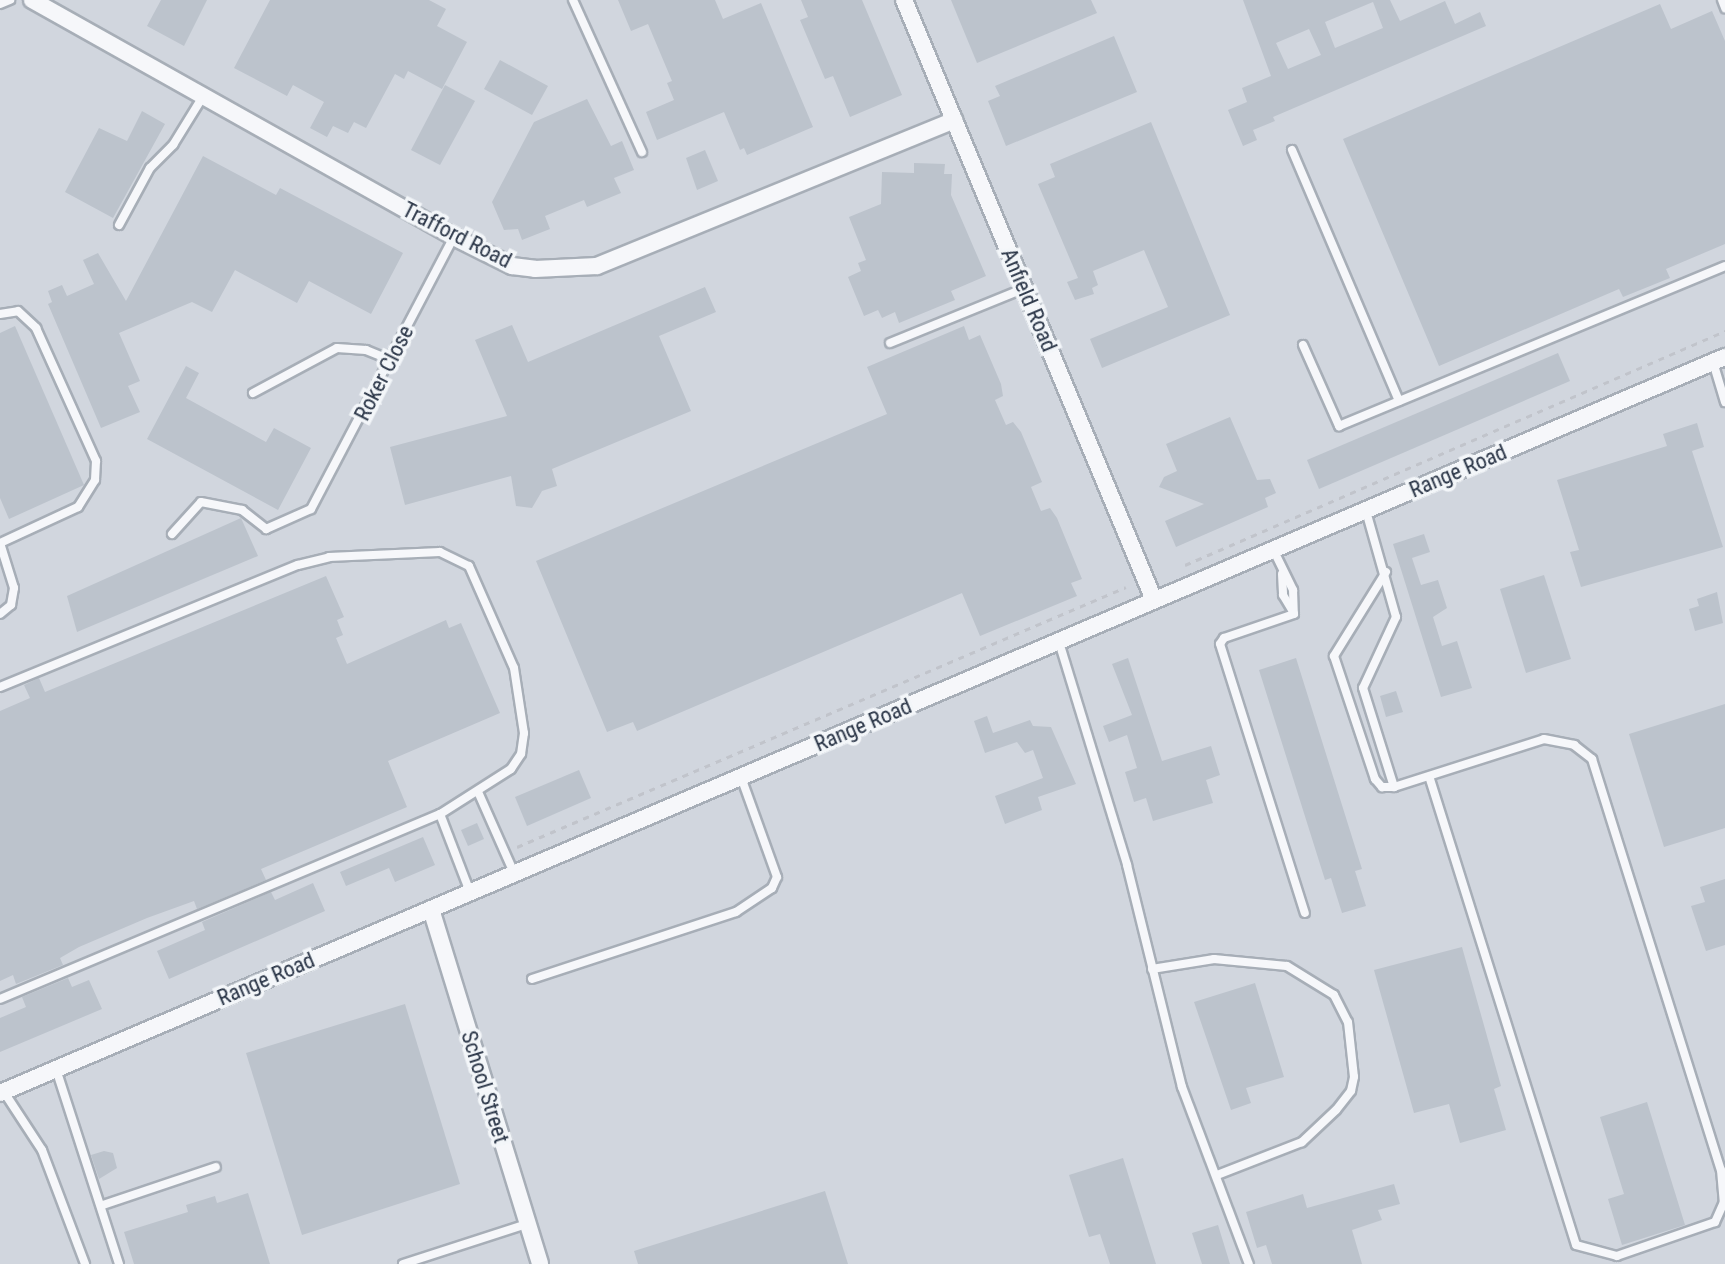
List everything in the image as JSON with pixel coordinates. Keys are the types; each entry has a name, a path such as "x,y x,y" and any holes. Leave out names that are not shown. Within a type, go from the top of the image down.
{"street":[{"name":"Trafford Road","path":"32,0 202,98 512,266 559,271 597,266 954,120"},
{"name":"Anfield Road","path":"904,0 1154,600"},
{"name":"Range Road","path":"2,1092 1719,360"},
{"name":"School Street","path":"431,909 540,1264"}],"lane":[{"path":"0,4 10,0"},
{"path":"573,0 642,152"},
{"path":"1722,0 1725,8"},
{"path":"119,225 150,168 173,145 202,98"},
{"path":"1292,150 1399,401"},
{"name":"Roker Close","path":"172,534 201,502 242,510 266,529 311,509 454,237"},
{"path":"1303,345 1339,426 1725,266"},
{"path":"890,343 1024,288"},
{"path":"0,314 18,311 36,328 96,461 95,480 78,507 0,543 14,588 11,605 0,614"},
{"path":"253,393 317,355 337,348 366,350 391,360"},
{"path":"1719,360 1725,402"},
{"path":"1366,510 1386,572 1395,624 1363,688 1394,787"},
{"path":"1273,549 1282,571 1283,595 1294,614 1224,638 1220,644 1305,913"},
{"path":"0,687 298,565 329,557 450,554 469,566 514,668 524,708 521,754 479,794 440,814 0,999"},
{"path":"1386,572 1334,656 1375,779 1382,787 1394,787 1544,739 1574,745 1592,759 1721,1170 1724,1202 1715,1222 1617,1256 1576,1245 1429,776"},
{"path":"1059,642 1127,865 1182,1087 1249,1264"},
{"path":"532,979 736,912 772,888 777,877 741,777"},
{"path":"479,794 514,874"},
{"path":"440,814 470,892"},
{"path":"1152,969 1214,959 1287,966 1334,995 1348,1022 1355,1050 1354,1077 1351,1091 1336,1110 1302,1142 1217,1175"},
{"path":"56,1069 103,1205 119,1264"},
{"path":"2,1092 42,1150 85,1264"},
{"path":"103,1205 216,1167"},
{"path":"403,1264 527,1224"}],"path":[{"path":"1185,565 1725,331"},
{"path":"517,847 1126,587"}],"shaded area":[{"path":"0,0 1725,0 1725,1264 0,1264"}],"building":[{"path":"161,0 207,0 184,46 147,26"},
{"path":"270,0 429,0 446,9 437,26 467,42 442,89 408,71 404,79 395,74 366,128 354,122 348,133 333,126 327,137 310,128 324,102 293,85 287,96 234,68"},
{"path":"618,0 715,0 723,19 761,3 813,127 747,155 744,148 740,150 724,112 657,140 646,112 674,100 667,83 672,81 648,24 631,31"},
{"path":"801,0 862,0 902,95 850,117 833,76 825,79 800,20 808,17"},
{"path":"951,0 1091,0 1097,13 977,63"},
{"path":"1243,0 1390,0 1400,21 1445,1 1455,24 1480,12 1486,26 1273,117 1275,121 1253,130 1257,140 1243,146 1228,110 1247,102 1242,88 1271,76","holes":["1373,2 1383,28 1335,48 1325,22","1309,29 1321,55 1288,69 1276,43"]},
{"path":"1660,4 1671,29 1712,11 1725,41 1725,244 1666,269 1670,278 1623,297 1619,289 1439,366 1343,139"},
{"path":"1114,36 1137,92 1006,146 988,101 1000,96 995,86"},
{"path":"500,60 548,86 532,115 484,89"},
{"path":"445,85 475,101 440,165 411,150"},
{"path":"587,99 611,146 622,141 634,170 614,178 621,193 587,207 584,200 545,216 550,229 522,240 518,229 504,230 492,202 534,122"},
{"path":"142,111 165,124 113,218 65,192 99,128 127,141"},
{"path":"1151,122 1230,315 1102,368 1090,339 1168,307 1144,250 1093,271 1098,285 1092,288 1094,294 1075,300 1067,282 1078,278 1038,184 1055,177 1050,164"},
{"path":"705,150 718,181 697,190 686,158"},
{"path":"203,156 276,195 280,188 403,253 371,314 309,281 297,303 235,270 212,312 192,302 119,333 140,381 128,386 140,412 101,428 48,304 52,302 48,291 62,285 67,296 94,284 83,260 98,253 126,301"},
{"path":"914,163 945,164 944,174 952,174 951,195 986,276 951,291 955,300 899,323 895,312 882,318 878,310 864,316 848,277 861,271 858,263 866,260 849,217 881,204 882,172 914,173"},
{"path":"705,287 716,312 659,336 691,411 552,469 557,486 542,491 532,508 516,506 511,476 405,505 390,447 507,416 475,340 512,325 528,362"},
{"path":"15,326 84,485 9,519 0,498 0,333"},
{"path":"964,326 969,340 980,335 1001,384 1003,396 995,400 1006,425 1013,422 1021,432 1042,482 1031,487 1041,511 1050,508 1057,518 1082,579 1071,583 1077,596 980,636 962,593 637,731 633,722 607,732 536,561 887,414 867,367"},
{"path":"1558,353 1570,381 1319,489 1307,460"},
{"path":"186,366 199,373 186,398 266,442 274,428 311,448 278,510 147,439"},
{"path":"1230,417 1257,480 1270,479 1276,493 1265,498 1268,507 1176,547 1165,521 1204,504 1159,487 1164,477 1177,471 1166,444"},
{"path":"1697,423 1704,447 1692,451 1723,547 1581,587 1570,552 1579,550 1557,480 1667,446 1663,434"},
{"path":"241,518 258,556 77,632 67,596"},
{"path":"1424,534 1430,552 1412,558 1421,585 1438,580 1447,608 1433,617 1442,646 1457,641 1472,688 1441,697 1393,544"},
{"path":"1544,575 1571,659 1526,673 1500,589"},
{"path":"326,576 344,617 337,620 343,635 336,638 347,664 446,620 449,628 461,623 500,713 388,761 407,807 261,869 266,880 197,909 194,901 147,918 79,947 60,958 63,965 16,984 13,975 0,981 0,711 30,698 24,685 39,678 45,692"},
{"path":"1717,592 1723,623 1695,631 1689,609 1699,606 1697,599"},
{"path":"1128,658 1162,761 1211,746 1220,775 1206,780 1213,803 1153,821 1146,798 1134,802 1125,772 1137,768 1127,735 1109,742 1103,726 1132,715 1112,664"},
{"path":"1296,658 1362,869 1355,871 1366,906 1342,913 1331,878 1325,880 1259,670"},
{"path":"1396,691 1403,712 1386,717 1380,696"},
{"path":"1725,704 1725,828 1664,847 1629,734"},
{"path":"987,716 993,733 1030,720 1033,726 1051,727 1076,784 1038,797 1042,810 1005,824 995,796 1043,778 1033,750 1025,753 1017,742 985,753 974,721"},
{"path":"579,770 591,798 527,826 515,797"},
{"path":"477,823 484,839 468,846 461,830"},
{"path":"423,837 435,865 395,882 389,868 346,886 340,872"},
{"path":"1725,879 1725,945 1706,951 1691,906 1705,902 1700,887"},
{"path":"313,883 325,911 169,979 157,951 205,930 202,922 271,892 275,900"},
{"path":"1462,947 1501,1086 1494,1089 1506,1130 1460,1143 1449,1104 1414,1113 1374,970"},
{"path":"68,978 72,987 89,980 102,1009 0,1052 0,1018 26,1007 22,997"},
{"path":"1255,983 1284,1077 1246,1088 1251,1103 1231,1110 1194,1002"},
{"path":"405,1004 460,1184 302,1235 246,1053"},
{"path":"1647,1102 1685,1225 1622,1245 1608,1199 1624,1194 1600,1117"},
{"path":"104,1151 113,1153 117,1168 99,1179 91,1155"},
{"path":"1123,1158 1156,1264 1110,1264 1100,1234 1089,1237 1069,1175"},
{"path":"1394,1184 1400,1204 1378,1210 1382,1220 1352,1230 1362,1264 1272,1264 1266,1245 1257,1248 1246,1212 1303,1194 1307,1208"},
{"path":"825,1191 848,1264 638,1264 634,1251"},
{"path":"248,1193 270,1264 134,1264 124,1232 188,1212 186,1205 215,1196 217,1203"},
{"path":"1218,1225 1230,1264 1202,1264 1192,1233"}]}
